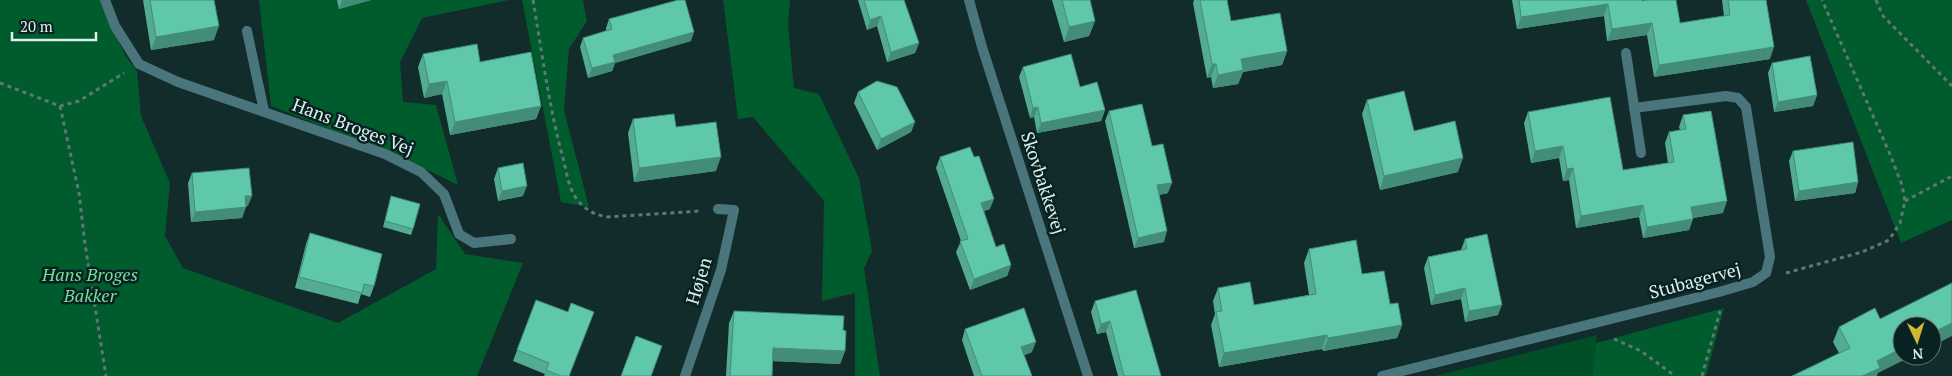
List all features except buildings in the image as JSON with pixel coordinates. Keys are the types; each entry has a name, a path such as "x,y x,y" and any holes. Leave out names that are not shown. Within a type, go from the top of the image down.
{"street":[{"path":"105,0 115,26 139,64"},
{"name":"Skovbakkevej","path":"969,0 988,66 1088,376"},
{"name":"Hans Broges Vej","path":"247,32 264,111"},
{"path":"1626,53 1641,153"},
{"name":"Hans Broges Vej","path":"139,64 178,82 385,154 421,172 444,194 459,234 474,243 511,239"},
{"name":"Stubagervej","path":"1382,376 1719,292 1753,282 1766,272 1770,257 1746,107 1738,98 1726,96 1634,108"},
{"name":"Højen","path":"685,376 721,270 734,210 718,209"}],"path":[{"path":"533,0 557,136 570,185 574,195 581,204 597,216 608,217 718,209"},
{"path":"1766,272 1788,273 1862,252 1889,240 1900,223 1905,201 1902,185 1889,152 1822,0"},
{"path":"1876,0 1884,16 1952,86"},
{"path":"0,83 60,106 79,101 139,64"},
{"path":"60,106 79,193 85,244 106,376"},
{"path":"1905,201 1952,176"},
{"path":"1702,376 1722,304 1719,292"},
{"path":"1596,323 1601,336 1642,351 1675,376"}],"green space":[{"name":"Hans Broges Bakker","path":"0,0 100,0 125,55 137,71 141,116 170,183 165,236 183,268 338,323 436,269 438,214 465,254 523,263 477,376 0,376"},
{"path":"259,0 509,0 422,18 400,62 403,102 436,105 458,185 411,162 271,106"},
{"path":"522,0 583,0 587,21 569,49 564,110 589,207 561,202"},
{"path":"723,0 790,0 788,24 794,88 819,94 859,178 872,251 864,268 880,376 855,376 855,293 822,301 824,201 753,117 738,119"},
{"path":"1806,0 1952,0 1952,220 1901,243"},
{"path":"1724,308 1706,376 1592,376 1596,343"},
{"path":"1597,335 1592,376 1435,376"}]}
